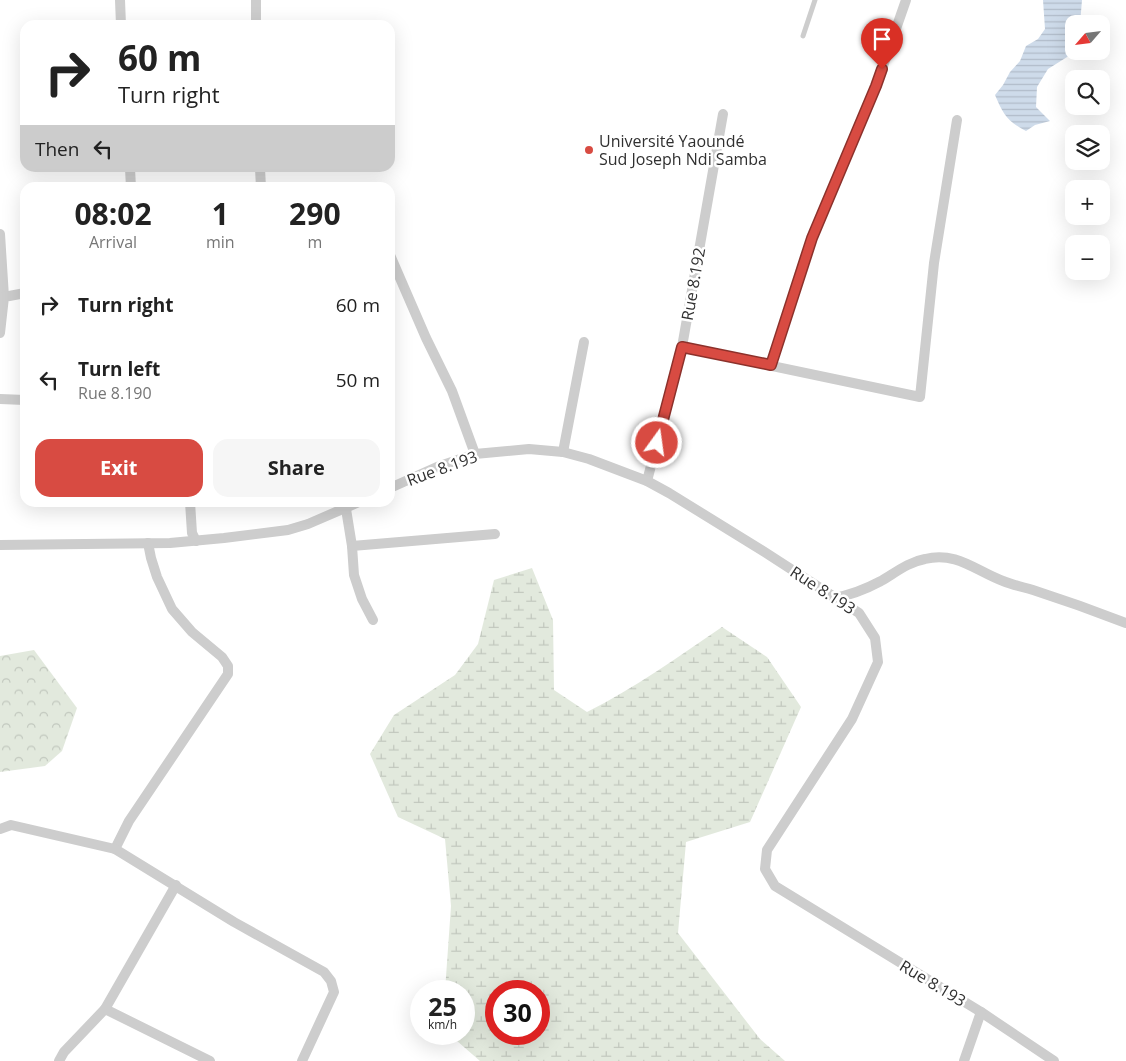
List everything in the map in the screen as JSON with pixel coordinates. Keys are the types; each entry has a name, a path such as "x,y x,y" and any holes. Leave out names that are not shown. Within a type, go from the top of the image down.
{"street":[{"path":"120,0 122,20"},
{"path":"256,0 256,20"},
{"path":"771,365 812,238 876,86 906,0"},
{"name":"Rue 8.192","path":"648,482 682,347 723,114"},
{"path":"682,347 920,397 934,263 957,120"},
{"path":"0,234 2,297 0,332"},
{"path":"395,267 426,338 452,391 476,454"},
{"path":"2,297 20,294"},
{"path":"563,452 584,342"},
{"path":"0,399 20,400"},
{"name":"Rue 8.193","path":"395,486 437,467 476,454 529,449 563,452 589,459 648,482 669,493 859,613 875,638 878,662 852,720 767,850 765,869 775,886 981,1012 1054,1061"},
{"path":"190,507 192,533 196,541"},
{"path":"0,545 196,541 288,530 346,508 352,546 354,576 362,599 373,620"},
{"path":"352,546 495,534"},
{"path":"115,848 129,821 228,674 228,666 222,657 192,632 172,609 157,577 148,543"},
{"path":"834,598 866,589 896,570 923,559 938,556 969,564 984,573 1004,581 1126,623"},
{"path":"0,829 11,825 115,848 234,922 324,972 331,981 334,992 302,1061"},
{"path":"59,1061 64,1052 105,1009 176,885"},
{"path":"105,1009 210,1061"},
{"path":"964,1061 981,1012"}],"lane":[{"path":"803,36 815,0"}],"green space":[{"path":"532,568 553,620 554,690 587,712 673,661 722,627 767,657 801,707 750,822 686,842 678,933 760,1039 785,1061 480,1061 462,1045 475,1045 475,980 446,980 451,906 445,839 398,817 370,754 394,715 455,675 478,644 494,580"},
{"path":"34,650 77,708 62,751 45,766 0,772 0,656"}],"water":[{"path":"1043,0 1082,0 1081,15 1065,15 1065,58 1048,69 1037,87 1036,107 1050,121 1035,125 1026,131 1014,124 1006,116 995,95 1010,72 1020,61 1026,46 1038,39 1045,29"}],"place":[{"name":"Université Yaoundé Sud Joseph Ndi Samba","path":"589,150"}],"route":[{"path":"657,443 682,347 771,365 812,238 882,69"}]}
